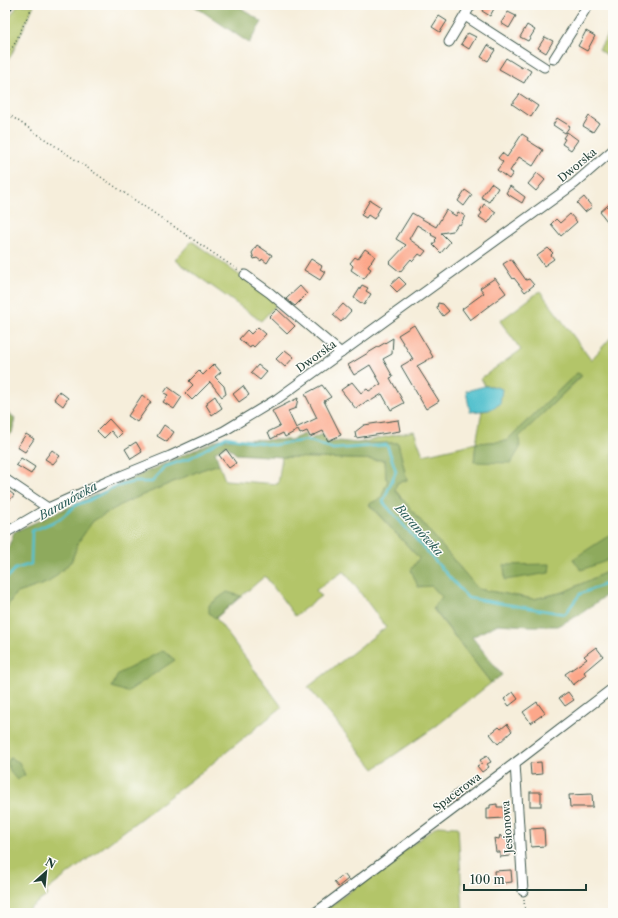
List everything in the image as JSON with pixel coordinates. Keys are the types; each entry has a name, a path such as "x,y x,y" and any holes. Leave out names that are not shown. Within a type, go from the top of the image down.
{"street":[{"path":"448,42 471,5"},
{"path":"554,59 588,5"},
{"path":"465,16 544,67"},
{"name":"Dworska","path":"5,534 48,508 170,456 224,431 277,399 574,184 612,151"},
{"path":"245,275 270,293 341,353"},
{"path":"5,479 48,508"},
{"name":"Spacerowa","path":"315,913 613,688"},
{"name":"Jesionowa","path":"515,763 523,891"}],"path":[{"path":"5,57 14,45 33,5"},
{"path":"5,112 245,275"},
{"path":"523,891 525,913"}],"green space":[{"path":"18,5 34,5 11,56 5,63 5,24"},
{"path":"193,5 237,5 262,22 249,43"},
{"path":"610,31 613,33 613,60 599,49"},
{"path":"192,241 278,303 261,321 175,260"},
{"path":"540,291 591,360 613,335 613,569 564,592 534,599 478,589 395,490 397,483 407,480 398,443 357,443 414,431 423,455 476,443 482,411 489,410 502,389 492,386 485,386 481,378 521,350 500,321","holes":["577,373 582,376 518,437 474,462 476,443 506,441"]},
{"path":"577,373 582,375 519,437 520,448 511,463 474,462 476,443 506,441"},
{"path":"5,410 15,418 12,433 5,440"},
{"path":"304,434 309,440 322,434 328,443 338,441 357,443 398,443 407,480 397,483 395,490 478,589 534,599 564,592 613,569 613,595 608,594 579,615 557,626 498,624 472,637 502,675 491,683 433,608 442,597 432,586 418,587 411,570 419,558 369,504 381,498 388,480 386,479 385,460 236,454 226,445 215,452 219,464 201,470 124,503 93,521 79,541 71,562 49,582 15,594 5,610 5,573 8,571 7,551 14,532 219,439 291,440"},
{"path":"282,457 385,460 386,479 388,480 381,498 369,505 419,558 432,586 442,597 433,609 491,683 435,727 374,769 308,687 386,627 344,571 316,590 321,596 295,616 265,576 216,618 282,707 208,767 46,891 48,895 23,913 5,913 5,610 15,594 49,582 71,562 79,541 93,521 124,503 201,470 219,464 225,480 278,484"},
{"path":"613,533 613,555 606,561 581,570 573,559"},
{"path":"550,564 549,573 505,580 504,565"},
{"path":"227,592 241,596 215,618 209,613 209,605"},
{"path":"162,651 175,660 127,692 112,687 118,674"},
{"path":"10,758 19,762 25,775 17,780 11,773 7,763"},
{"path":"437,826 458,827 463,913 321,913"}],"water":[{"path":"485,386 492,386 502,389 500,404 489,410 470,412 466,391"}],"building":[{"path":"486,5 496,5 490,16 482,11"},
{"path":"508,12 516,16 509,28 501,23"},
{"path":"439,16 447,21 440,32 432,27"},
{"path":"527,25 535,30 528,41 520,37"},
{"path":"586,31 595,36 587,51 578,46"},
{"path":"468,33 476,37 469,49 461,44"},
{"path":"545,37 553,41 546,53 538,48"},
{"path":"488,45 495,50 488,61 481,57"},
{"path":"506,58 522,68 523,66 531,71 524,83 499,69"},
{"path":"520,94 538,106 531,117 512,104"},
{"path":"589,116 599,123 593,132 583,126"},
{"path":"557,118 570,126 565,133 553,125"},
{"path":"567,132 578,140 571,150 562,144 565,139 563,138"},
{"path":"522,134 528,138 527,140 543,150 533,166 519,157 510,171 513,173 509,179 497,170 503,162 498,158 502,153 507,157"},
{"path":"537,173 545,180 536,191 528,184"},
{"path":"491,183 498,188 489,202 481,197"},
{"path":"510,186 525,197 522,203 506,193"},
{"path":"465,190 472,195 464,206 458,201"},
{"path":"584,197 592,207 585,212 577,203"},
{"path":"370,200 381,207 374,219 368,215 366,218 361,215"},
{"path":"613,201 613,215 607,221 600,212"},
{"path":"484,204 496,212 488,223 479,217 482,213 480,211"},
{"path":"446,210 456,216 458,212 465,216 460,225 458,224 453,231 441,233 450,242 441,253 433,245 437,238 417,225 409,239 426,251 422,256 419,254 413,261 411,259 400,272 389,263 406,245 396,239 412,213 436,227"},
{"path":"570,214 577,222 561,236 551,224 556,219 560,223"},
{"path":"257,245 272,255 267,263 262,259 261,261 257,258 254,259 252,253"},
{"path":"548,248 553,253 551,255 554,259 544,266 537,256"},
{"path":"365,249 375,256 368,267 371,269 364,279 351,270 353,266 350,263 355,257 358,259"},
{"path":"311,259 322,266 320,269 325,272 320,280 304,270"},
{"path":"511,259 526,280 529,279 534,285 525,292 514,278 513,279 503,264"},
{"path":"399,277 406,284 397,292 390,285"},
{"path":"495,278 506,293 470,320 462,309 484,293 480,288"},
{"path":"362,285 368,288 366,291 371,294 364,305 354,298"},
{"path":"300,286 307,294 295,306 286,299"},
{"path":"438,303 443,304 449,311 443,316 437,308"},
{"path":"343,304 351,311 341,322 333,315"},
{"path":"277,309 295,326 287,334 269,317"},
{"path":"414,325 433,357 417,366 439,401 426,409 401,366 413,359 398,335"},
{"path":"258,327 266,334 254,347 252,345 250,348 239,339 247,330 251,334"},
{"path":"393,338 392,354 383,359 393,377 390,378 404,403 391,410 382,394 369,402 368,400 356,409 341,390 352,382 361,393 367,389 369,391 381,384 370,365 354,375 348,365"},
{"path":"285,350 294,357 285,367 276,359"},
{"path":"214,364 221,372 215,377 224,386 226,394 222,397 210,382 192,400 185,393 193,385 189,381 199,371 203,375"},
{"path":"258,365 267,372 260,380 251,373"},
{"path":"322,385 331,397 324,401 341,435 328,441 323,431 310,437 307,431 300,434 298,430 285,437 283,433 271,439 268,432 280,426 272,411 298,398 296,408 288,411 296,428 317,418 305,394"},
{"path":"243,386 249,395 239,402 233,394"},
{"path":"168,387 182,397 174,409 163,402 168,395 164,393"},
{"path":"59,391 68,398 63,406 54,399"},
{"path":"142,395 151,402 137,422 128,416"},
{"path":"215,396 222,408 212,415 206,405 208,404 207,402"},
{"path":"109,419 122,433 117,438 111,431 104,438 97,431"},
{"path":"398,420 400,431 356,438 355,432 364,425"},
{"path":"164,425 174,432 167,442 157,436"},
{"path":"26,434 34,439 25,452 17,447"},
{"path":"136,442 142,452 131,459 125,449"},
{"path":"226,449 236,463 229,468 219,455"},
{"path":"52,450 60,456 53,464 45,459"},
{"path":"21,458 35,467 31,474 16,465"},
{"path":"5,488 14,495 5,506"},
{"path":"596,647 603,656 584,672 586,675 573,685 565,674 587,659 584,656"},
{"path":"513,692 518,699 509,706 504,699"},
{"path":"568,692 574,700 565,706 559,698"},
{"path":"537,702 545,713 531,723 523,712"},
{"path":"507,724 512,731 498,744 490,734 499,727 501,729"},
{"path":"487,756 491,762 487,764 489,767 482,772 477,766 482,763 480,760"},
{"path":"541,762 542,774 531,775 530,763"},
{"path":"463,785 467,791 455,801 450,794"},
{"path":"530,792 541,792 541,806 530,806"},
{"path":"592,794 593,807 570,807 569,795"},
{"path":"497,804 497,807 504,807 504,818 487,819 487,808 490,808 490,805"},
{"path":"544,828 545,846 531,847 530,829"},
{"path":"500,835 503,839 508,838 510,856 500,857 500,852 496,852 494,838 499,839"},
{"path":"511,870 512,882 495,884 494,871"},
{"path":"344,874 348,879 338,887 334,882"}],"waterway":[{"name":"Baranówka","path":"5,578 8,577 15,569 31,564 32,531 60,519 76,505 90,500 112,488 133,482 152,482 164,467 190,458 226,437 273,445 308,440 333,449 387,445 396,471 383,502 468,598 565,614 580,594 613,581"}],"railway":[{"path":"5,15 12,5"}]}
